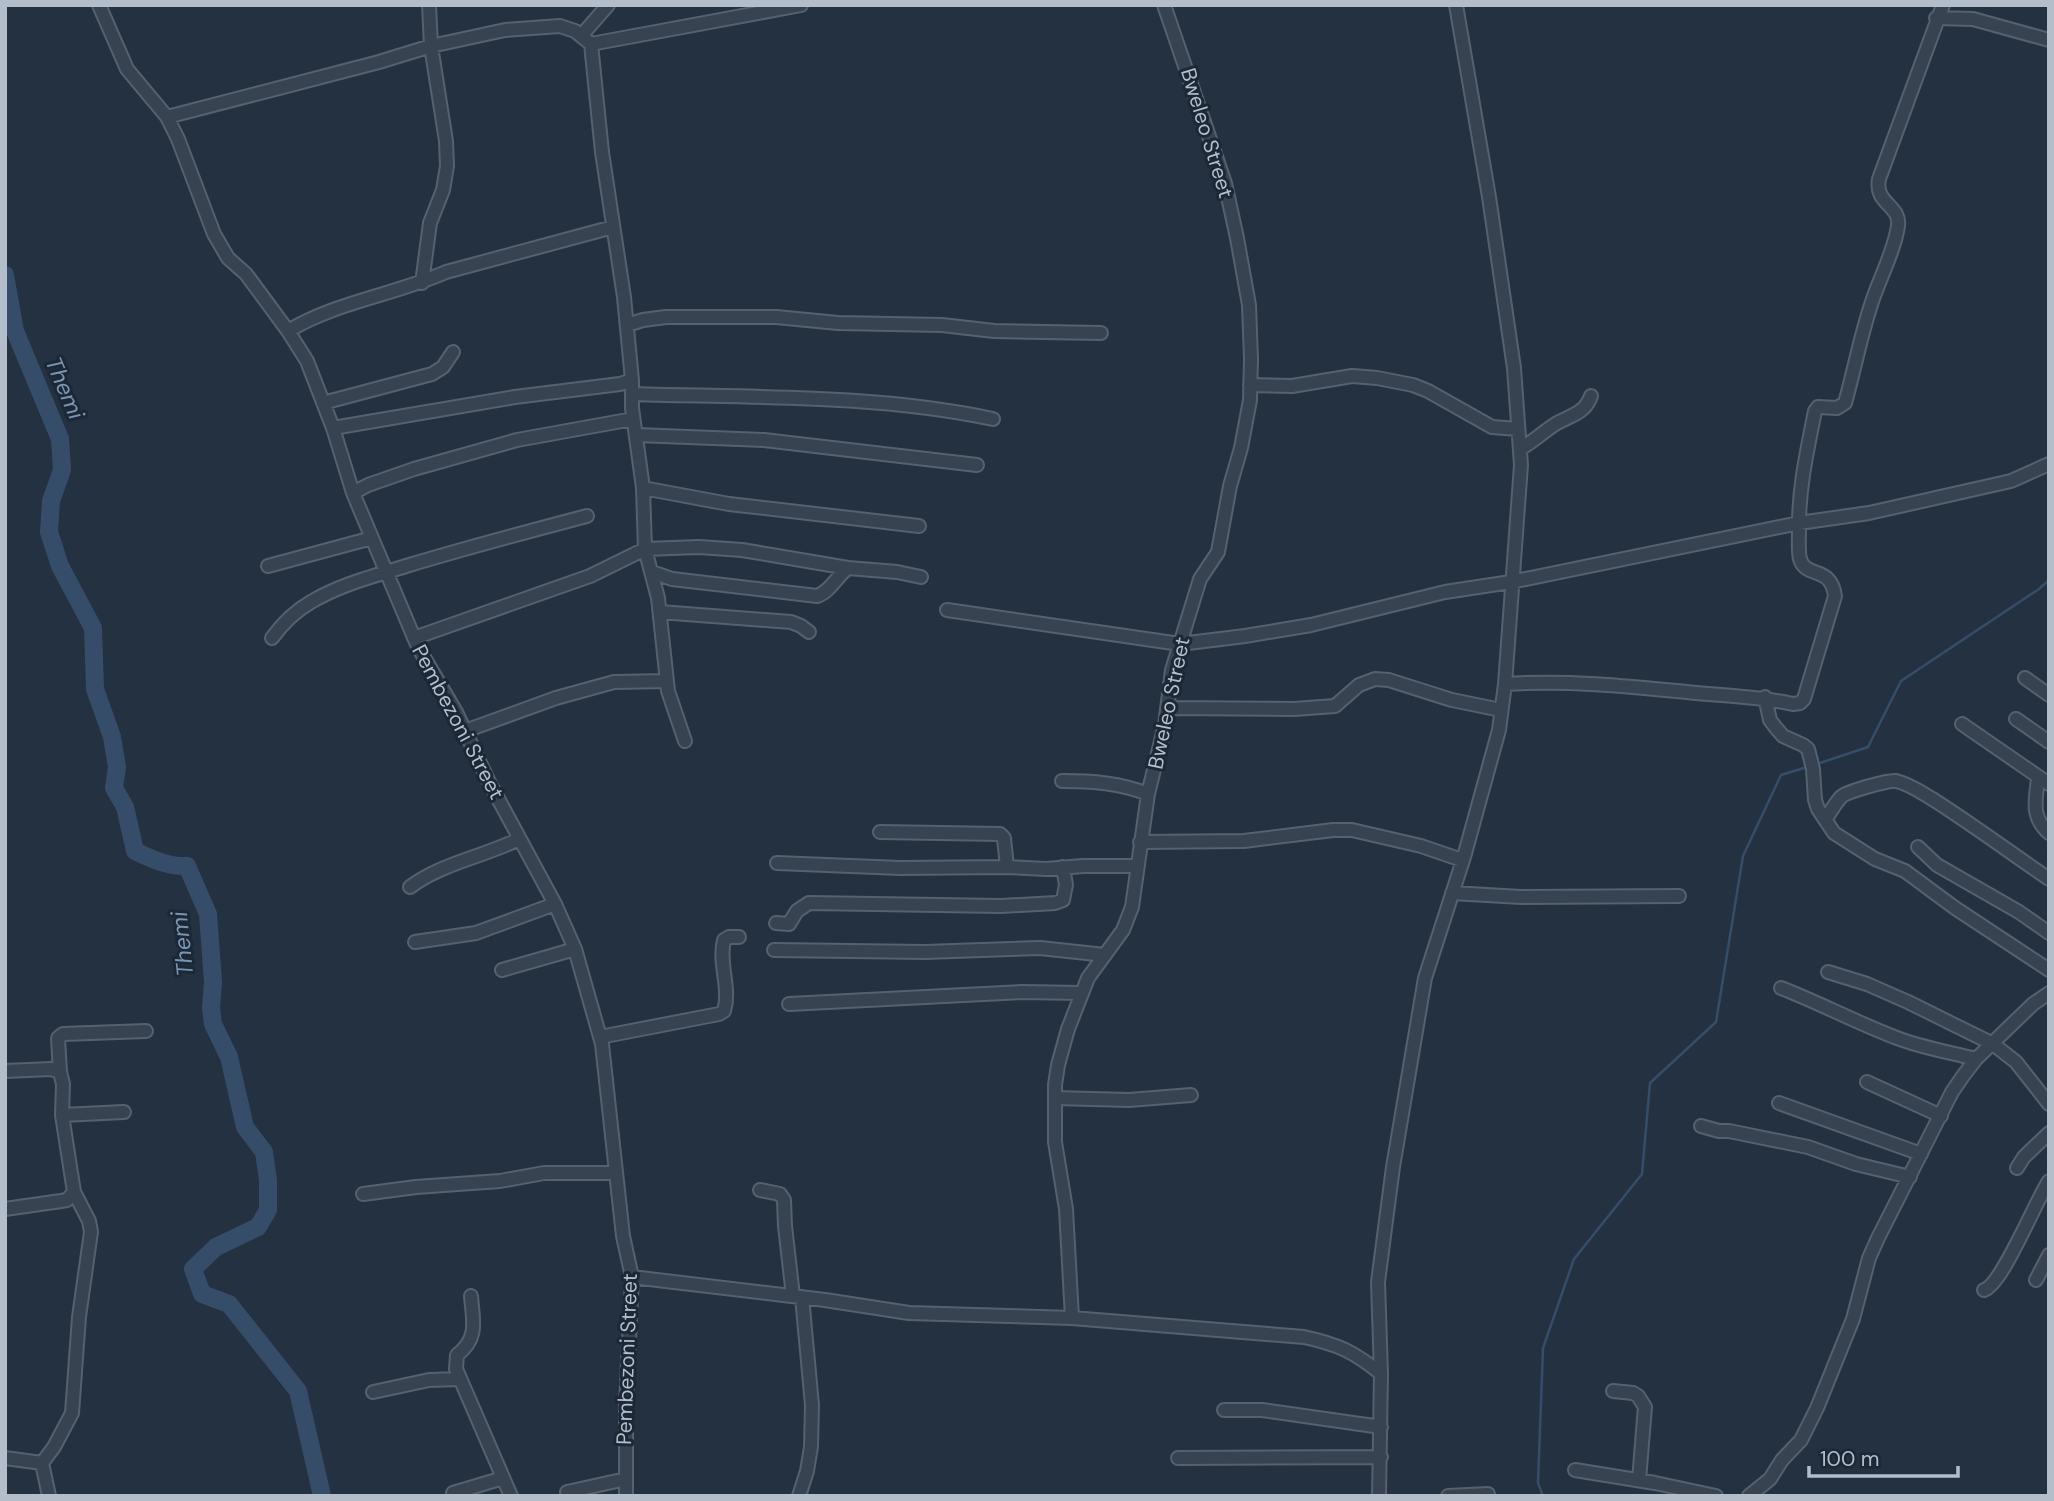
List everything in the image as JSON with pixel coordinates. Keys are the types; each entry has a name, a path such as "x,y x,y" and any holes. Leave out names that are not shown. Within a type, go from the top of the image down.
{"street":[{"name":"Pembezoni Street","path":"99,5 127,69 167,117 214,234 228,258 246,274 288,331 307,362 333,428 354,493 414,638 555,904 575,948 600,1037 623,1236 632,1277 627,1357 626,1496"},
{"path":"422,283 429,223 443,190 447,166 446,141 431,46 429,5"},
{"path":"608,5 586,40 627,325 633,419 643,488 645,549 660,612 668,691 685,741"},
{"path":"167,117 431,46 505,30 560,26 575,31 586,40 763,9 802,5"},
{"name":"Bweleo Street","path":"1072,1318 1066,1209 1055,1142 1058,1065 1088,978 1128,919 1172,670 1200,579 1217,552 1230,486 1241,448 1250,385 1249,305 1225,183 1164,5"},
{"path":"1379,1496 1381,1374 1378,1282 1393,1167 1425,978 1499,730 1505,684 1521,465 1514,368 1489,197 1456,5"},
{"path":"1505,684 1596,683 1765,698 1797,704 1804,699 1833,607 1833,585 1829,579 1804,567 1800,559 1802,478 1815,411 1818,407 1837,408 1845,403 1870,308 1898,228 1896,212 1879,196 1877,189 1881,171 1943,5"},
{"path":"1937,18 1973,19 2049,40"},
{"path":"288,331 310,317 422,283 446,272 613,227"},
{"path":"627,325 666,317 776,317 851,324 942,325 994,331 1101,333"},
{"path":"323,403 432,374 443,367 453,352"},
{"path":"1250,385 1292,386 1352,376 1377,378 1413,385 1428,391 1492,427 1518,429"},
{"path":"333,428 632,380"},
{"path":"632,394 889,402 993,419"},
{"path":"1520,450 1558,423 1577,415 1588,404 1591,396"},
{"path":"354,493 368,485 414,469 516,440 633,419"},
{"path":"637,435 764,440 978,464"},
{"path":"947,610 1180,644 1311,625 1445,592 1511,582 1799,523 1869,513 1988,487 2029,475 2049,464"},
{"path":"643,488 729,504 919,526"},
{"path":"272,638 281,625 312,601 386,572 587,516"},
{"path":"268,566 372,538"},
{"path":"414,638 590,576 645,549 688,546 742,550 921,577"},
{"path":"652,572 672,579 817,596 826,592 848,568"},
{"path":"660,612 791,622 809,632"},
{"path":"2025,678 2049,695"},
{"path":"1167,708 1325,708 1335,706 1359,685 1376,679 1389,680 1452,700 1501,710"},
{"path":"465,731 556,698 614,682 667,681"},
{"path":"1765,698 1770,720 1776,728 1783,736 1808,749 1813,769 1815,800 1839,837 1875,859 1905,871 2049,970"},
{"path":"2016,719 2049,742"},
{"path":"1962,724 2043,781 2034,811 2049,833"},
{"path":"1062,781 1113,783 1149,794"},
{"path":"1826,820 1839,800 1848,792 1864,790 1879,782 1895,781 1908,785 1947,808 2049,879"},
{"path":"1140,842 1244,841 1352,830 1462,860"},
{"path":"880,832 1000,834 1003,836 1007,867"},
{"path":"410,887 429,873 493,852 519,839"},
{"path":"1918,847 1937,865 2019,912 2049,933"},
{"path":"777,863 900,868 1136,866"},
{"path":"776,923 789,925 797,911 809,903 1001,906 1055,903 1063,900 1066,894 1063,867"},
{"path":"1452,893 1521,897 1679,896"},
{"path":"415,942 477,933 555,904"},
{"path":"600,1037 724,1011 724,940 739,937"},
{"path":"502,970 575,948"},
{"path":"774,950 925,952 1040,948 1105,955"},
{"path":"1828,972 1867,984 1909,1002 1993,1044 2015,1062 2049,1104"},
{"path":"1781,988 1900,1040 1947,1054 1976,1059"},
{"path":"789,1004 1021,992 1082,993"},
{"path":"1749,1496 1770,1479 1782,1460 1801,1440 1853,1319 1873,1249 1952,1092 1976,1059 2033,1004 2049,993"},
{"path":"42,1462 54,1447 72,1413 79,1317 90,1232 89,1221 74,1192 62,1115 63,1084 58,1038 62,1034 146,1031"},
{"path":"5,1071 51,1069 60,1072"},
{"path":"1867,1082 1941,1116"},
{"path":"1055,1098 1129,1100 1191,1095"},
{"path":"1779,1103 1921,1154"},
{"path":"62,1115 124,1112"},
{"path":"1702,1126 1719,1132 1729,1131 1808,1147 1856,1164 1910,1177"},
{"path":"2017,1168 2024,1157 2049,1133"},
{"path":"363,1194 500,1181 533,1174 615,1173"},
{"path":"1984,1290 1989,1289 1999,1276 2049,1181"},
{"path":"760,1190 780,1194 784,1200 785,1226 798,1296 812,1405 807,1471 799,1496"},
{"path":"5,1209 68,1200 74,1192"},
{"path":"2036,1280 2049,1255"},
{"path":"632,1277 798,1296 922,1314 1072,1318 1304,1337 1342,1346 1381,1374"},
{"path":"471,1296 472,1338 455,1361 460,1379 511,1496"},
{"path":"373,1392 429,1380 460,1379"},
{"path":"1613,1391 1633,1393 1644,1407 1639,1480"},
{"path":"1224,1410 1282,1412 1381,1427"},
{"path":"1178,1458 1381,1457"},
{"path":"5,1458 42,1462"},
{"path":"42,1462 50,1496"},
{"path":"1575,1471 1639,1480 1716,1496"},
{"path":"453,1493 503,1478"},
{"path":"567,1492 626,1479"},
{"path":"1448,1496 1488,1494"}],"waterway":[{"name":"Themi","path":"5,275 15,331 60,439 62,470 51,501 49,532 60,566 93,628 95,689 112,737 117,767 114,788 125,807 135,851 167,864 187,866 208,914 213,1024 229,1057 245,1127 264,1152 268,1210 258,1227 216,1247 193,1269 202,1294 229,1304 298,1391 322,1496"},
{"path":"1820,763 1868,747 1901,681 2049,580"},
{"path":"1543,1496 1538,1483 1543,1348 1574,1259 1642,1174 1650,1083 1716,1022 1743,856 1781,775 1804,768"}]}
